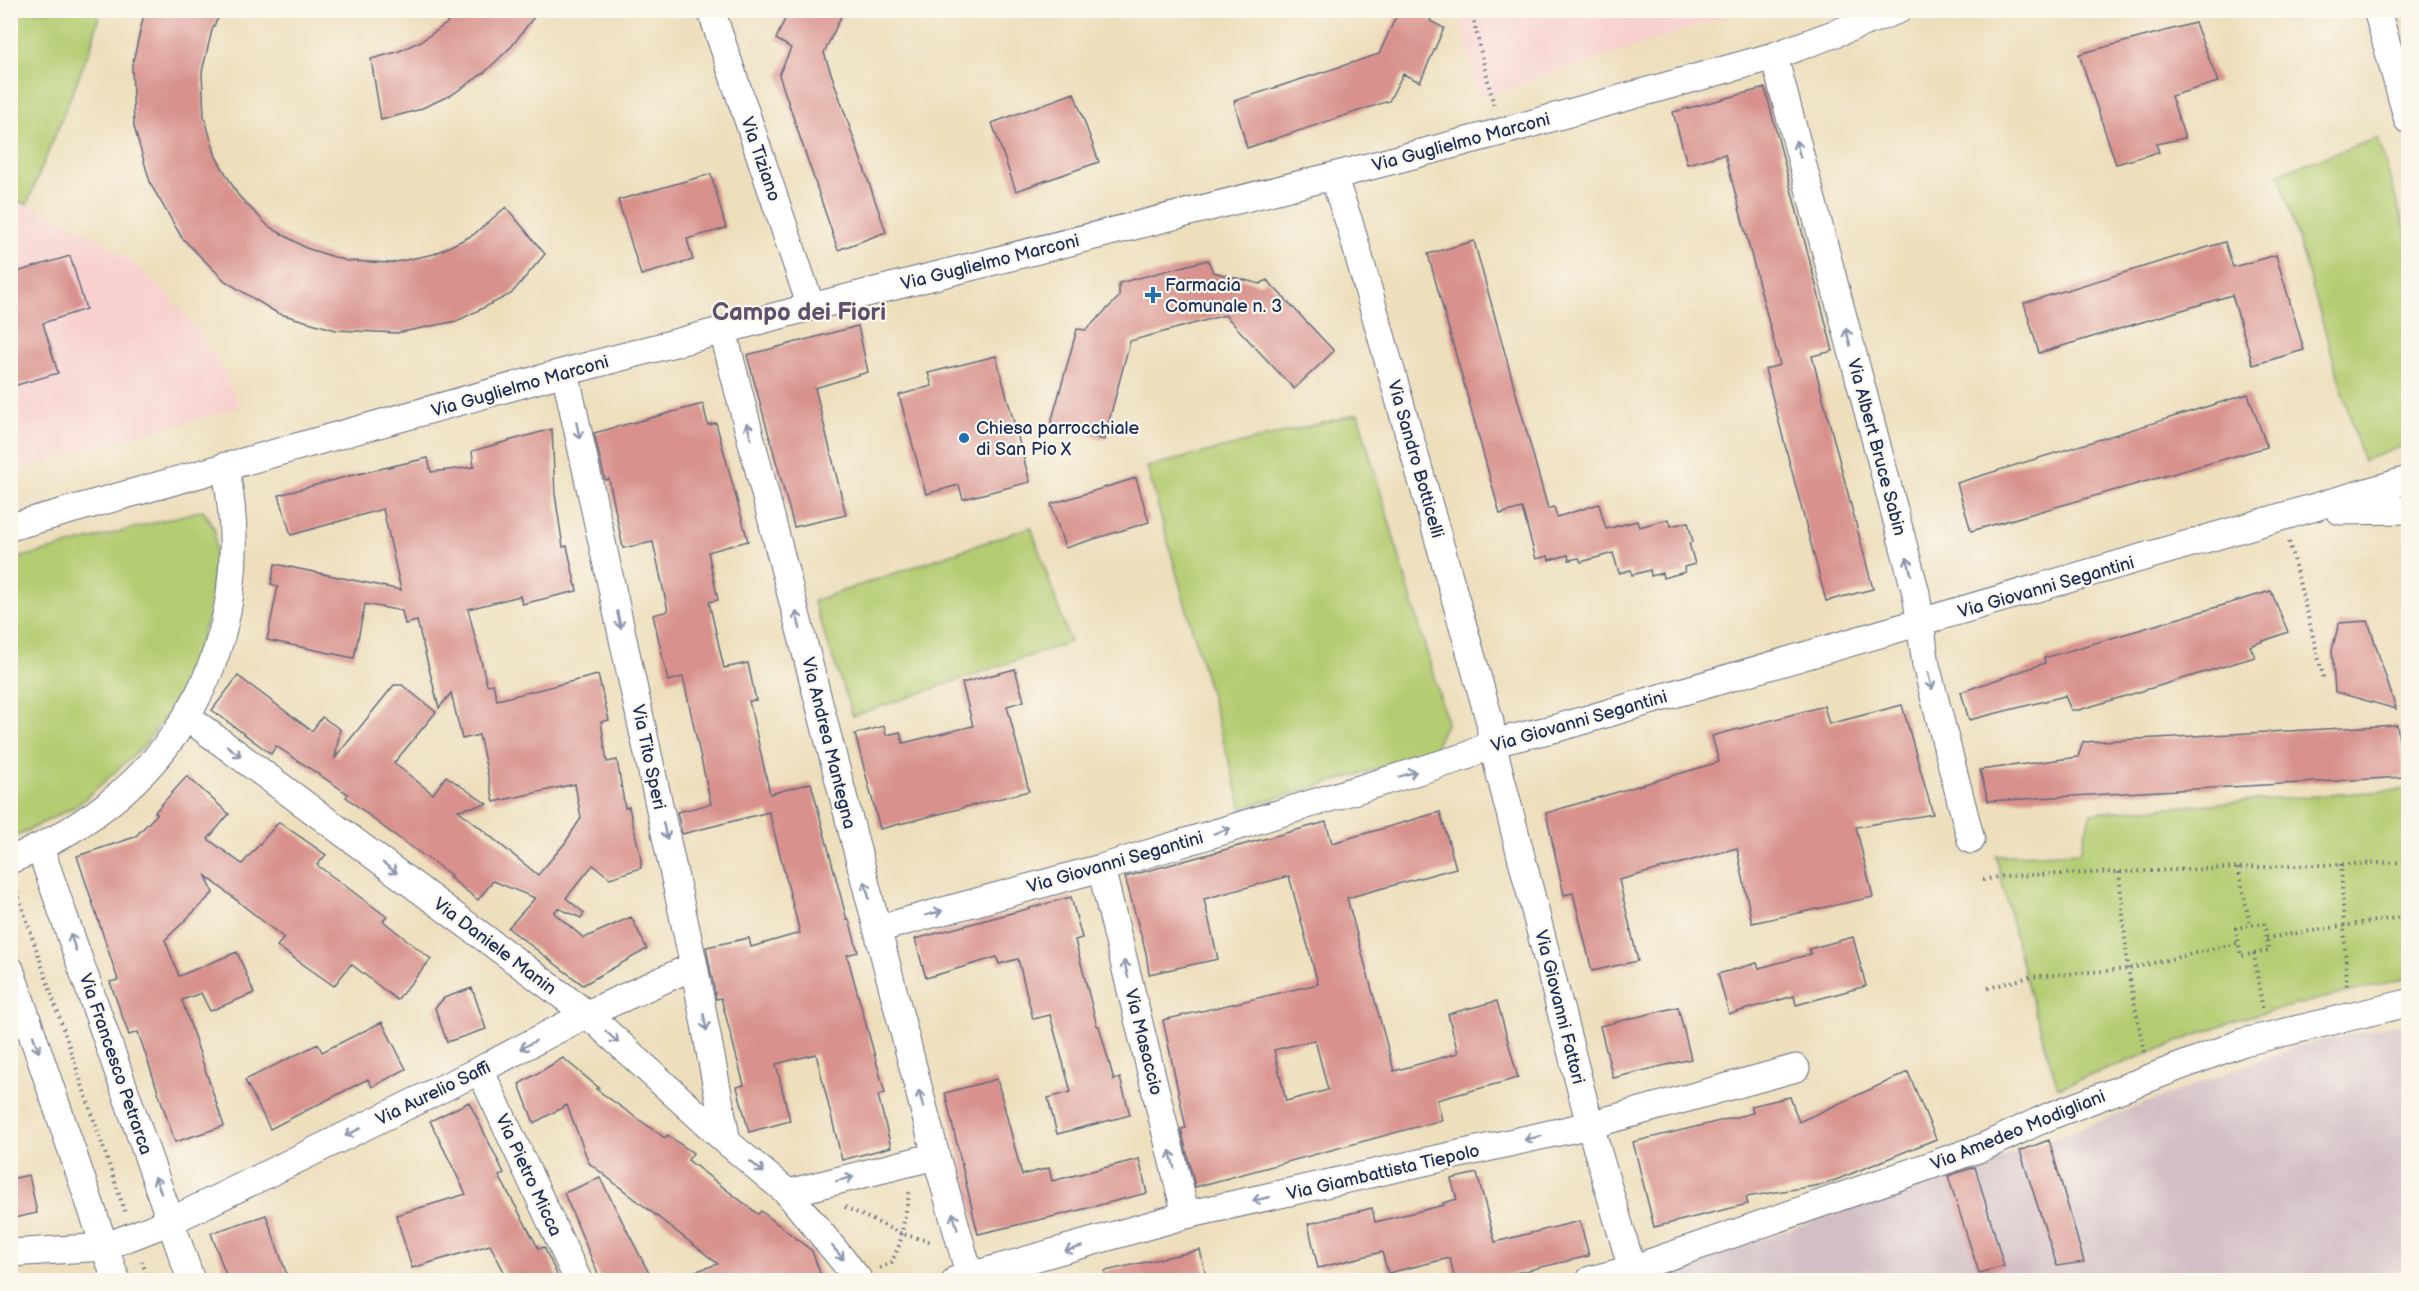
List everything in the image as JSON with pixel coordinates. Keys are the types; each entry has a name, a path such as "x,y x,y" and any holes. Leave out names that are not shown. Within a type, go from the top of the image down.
{"street":[{"name":"Via Tiziano","path":"711,10 811,307"},
{"name":"Via Guglielmo Marconi","path":"10,527 565,372 811,307 1501,132 1774,56 1898,10"},
{"path":"2377,10 2409,120"},
{"name":"Via Albert Bruce Sabin","path":"1774,56 1913,582 1926,665 1971,840"},
{"name":"Via Sandro Botticelli","path":"1333,176 1350,225 1490,722 1492,743"},
{"name":"Via Andrea Mantegna","path":"723,331 936,1156 960,1240 963,1279"},
{"name":"Via Tito Speri","path":"565,372 694,966 727,1142"},
{"path":"12,871 40,848 97,814 121,795 146,771 187,717 219,646 228,610 234,563 234,529 225,466"},
{"name":"Via Giovanni Segantini","path":"877,928 1101,868 1467,756 1492,743 1557,728 1920,624 2409,480"},
{"path":"2291,515 2409,510"},
{"name":"Via Daniele Manin","path":"187,717 586,1014 727,1142 788,1193 858,1278"},
{"name":"Via Giovanni Fattori","path":"1492,743 1590,1125 1632,1269"},
{"name":"Via Francesco Petrarca","path":"40,848 191,1281"},
{"name":"Via Masaccio","path":"1101,868 1186,1215"},
{"name":"Via Aurelio Saffi","path":"10,1253 104,1247 133,1237 171,1221 480,1070 586,1014 694,966"},
{"path":"10,969 116,1281"},
{"name":"Via Amedeo Modigliani","path":"1590,1281 1632,1269 1981,1148 2050,1116 2244,1042 2409,1003"},
{"name":"Via Giambattista Tiepolo","path":"963,1279 1186,1215 1590,1125 1796,1068"},
{"name":"Via Pietro Micca","path":"480,1070 579,1281"},
{"path":"788,1193 936,1156"}],"path":[{"path":"1472,10 1501,132"},
{"path":"2291,515 2324,680"},
{"path":"1983,880 2003,876 2409,862"},
{"path":"2341,864 2347,990 2352,1015"},
{"path":"2238,868 2250,925"},
{"path":"12,871 148,1281"},
{"path":"2119,872 2128,969 2144,1051 2146,1079"},
{"path":"2266,938 2409,916"},
{"path":"2264,923 2268,951 2241,956 2236,928 2250,925 2264,923"},
{"path":"1988,988 2030,977 2128,969 2238,943"},
{"path":"2254,953 2262,1010 2270,1035"},
{"path":"858,1278 892,1262 902,1234 911,1181"},
{"path":"841,1205 921,1241 960,1240"}],"shaded area":[{"path":"1459,10 1741,10 1741,11 1479,98"},
{"path":"11,199 27,204 99,239 163,290 194,326 220,365 240,407 11,471"},
{"path":"2408,1022 2408,1270 2333,1280 1643,1280 2020,1151 2297,1046"}],"green space":[{"path":"10,11 100,11 92,44 27,204 11,199"},
{"path":"2378,138 2408,239 2408,444 2363,461 2279,173"},
{"path":"1358,414 1447,722 1432,753 1242,808 1147,467"},
{"path":"203,510 215,530 215,567 208,615 193,664 170,710 143,747 78,805 11,839 11,560"},
{"path":"1031,527 1070,642 853,716 813,601"},
{"path":"2408,789 2408,978 2238,1019 2058,1088 2025,978 1996,856 2080,852 2091,813"}],"building":[{"path":"145,10 222,10 212,30 202,72 204,116 216,157 238,195 268,226 306,248 347,261 391,263 434,254 473,235 506,207 545,254 511,294 457,321 397,333 336,330 277,313 225,281 182,238 151,185 134,127 132,66"},
{"path":"460,10 539,10 512,46 485,72 453,94 418,110 381,120 371,59 397,52 423,40 446,24"},
{"path":"789,10 844,10 824,53 886,232 838,250 779,75 791,48 776,39"},
{"path":"1399,10 1435,10 1430,21 1444,28 1420,82 1403,74 1389,101 1247,148 1234,101 1379,54"},
{"path":"2195,23 2218,82 2171,96 2185,138 2156,144 2159,152 2116,164 2079,54"},
{"path":"1765,88 1833,351 1812,356 1873,589 1826,601 1765,369 1780,365 1725,154 1687,164 1673,112"},
{"path":"1074,93 1099,162 1016,191 992,123"},
{"path":"711,174 726,228 687,239 693,260 641,275 618,200"},
{"path":"1474,241 1548,509 1554,507 1557,517 1599,504 1606,529 1637,521 1639,527 1669,519 1671,526 1688,522 1693,542 1689,543 1695,564 1684,567 1685,572 1663,578 1662,573 1651,576 1650,570 1632,575 1631,570 1619,573 1613,553 1581,562 1579,558 1569,560 1568,555 1549,560 1548,556 1536,559 1522,508 1500,514 1428,254"},
{"path":"2225,242 2233,267 2276,255 2304,350 2253,365 2232,295 2039,353 2024,303"},
{"path":"70,256 86,309 43,323 58,373 10,387 10,274"},
{"path":"1208,260 1213,272 1260,284 1267,280 1334,351 1294,389 1225,315 1130,341 1104,440 1051,423 1077,329 1086,330 1119,297 1119,283"},
{"path":"858,326 868,372 815,388 846,515 794,527 747,355"},
{"name":"Chiesa parrocchiale di San Pio X","path":"996,356 1030,482 963,499 959,485 926,494 899,395 932,386 928,373"},
{"path":"2248,394 2267,447 1971,531 1957,483"},
{"path":"703,404 708,425 716,423 748,541 708,552 718,600 709,602 724,668 748,663 756,700 749,701 770,794 811,783 847,920 849,919 858,952 847,955 885,1093 878,1095 891,1147 842,1160 816,1054 776,1064 790,1121 749,1132 737,1087 744,1085 721,998 716,999 706,947 749,938 751,947 800,933 769,812 682,834 677,812 711,804 683,677 668,681 653,615 668,611 653,542 623,548 609,479 605,480 594,433"},
{"path":"552,429 555,494 563,547 567,546 577,591 522,604 520,596 468,609 487,685 493,684 497,700 598,675 609,720 601,722 607,762 617,760 625,808 629,807 641,868 610,878 593,865 566,898 584,913 581,918 558,908 554,913 584,938 631,917 647,949 583,985 508,928 535,898 493,881 478,900 449,877 451,875 386,829 346,797 348,794 276,746 271,754 212,710 238,676 312,731 322,717 340,729 335,758 394,685 402,685 436,712 394,763 433,794 446,776 487,804 458,810 538,875 565,843 581,818 575,784 494,802 479,735 462,739 451,693 439,708 417,621 405,624 402,611 365,604 354,658 267,640 278,586 271,584 275,564 401,590 383,509 291,535 279,495 428,458 431,472 474,467 472,451"},
{"path":"1136,478 1149,522 1065,548 1051,504"},
{"path":"2271,591 2288,632 2250,646 2255,657 2079,710 2071,710 2065,696 1969,720 1961,692 2045,663 2044,658"},
{"path":"2368,621 2396,709 2335,692 2332,650 2339,623"},
{"path":"1015,669 1024,701 1007,706 1029,791 880,829 855,734 884,726 886,735 900,732 903,743 973,726 962,683"},
{"path":"1902,705 1933,814 1856,827 1873,897 1752,923 1737,848 1619,880 1638,961 1592,971 1573,893 1564,895 1546,813 1719,762 1712,736 1824,706 1829,724"},
{"path":"2397,725 2404,777 1988,801 1980,770 2078,757 2083,742"},
{"path":"187,776 229,814 208,839 242,864 279,822 326,855 317,865 387,917 383,921 431,959 397,1000 351,964 334,986 277,946 284,938 206,876 213,893 165,940 179,976 237,952 254,993 210,1011 201,993 182,1000 224,1126 175,1142 138,1032 129,1035 110,982 118,980 77,856 135,837 157,814 155,812"},
{"path":"1440,812 1456,868 1347,898 1394,1071 1458,1053 1448,1014 1497,1001 1518,1078 1437,1100 1442,1120 1195,1187 1181,1129 1186,1128 1163,1020 1318,984 1289,876 1204,899 1218,959 1149,974 1146,953 1125,877 1326,822 1332,843","holes":["1315,1040 1328,1090 1286,1101 1274,1050"]},
{"path":"1071,897 1082,938 1075,940 1097,1026 1099,1026 1114,1080 1120,1078 1130,1115 1057,1134 1048,1098 1071,1092 1050,1015 1033,1019 1018,959 999,964 997,957 926,978 915,939"},
{"path":"1853,937 1866,986 1796,1005 1794,996 1729,1014 1718,974 1757,963 1759,968 1811,954 1809,949"},
{"path":"472,988 486,1029 447,1042 435,1008 444,998"},
{"path":"1678,1007 1691,1059 1613,1078 1600,1026"},
{"path":"382,1022 406,1069 372,1087 368,1079 270,1129 245,1080 318,1044 322,1052"},
{"path":"563,1058 599,1088 596,1089 665,1138 667,1135 693,1153 688,1160 758,1214 761,1211 812,1251 823,1281 681,1281 681,1276 718,1264 589,1163 567,1105 534,1123 519,1084"},
{"path":"1908,1072 1936,1139 1826,1184 1746,1197 1748,1204 1654,1227 1633,1142 1753,1113 1751,1106 1790,1097 1799,1122"},
{"path":"997,1079 1022,1175 1049,1168 1052,1181 1139,1159 1147,1193 978,1234 945,1093"},
{"path":"469,1102 504,1173 499,1176 539,1249 544,1247 560,1281 509,1281 490,1245 412,1268 396,1215 466,1194 430,1121"},
{"path":"2049,1140 2084,1262 2057,1266 2020,1151"},
{"path":"1975,1167 2004,1266 1979,1273 1948,1176"},
{"path":"1477,1173 1495,1242 1580,1221 1589,1256 1481,1281 1455,1281 1450,1258 1388,1273 1382,1252 1318,1268 1308,1224 1372,1208 1375,1222 1444,1205 1443,1203 1457,1199 1451,1179"},
{"path":"29,1175 37,1213 10,1219 10,1179"},
{"path":"600,1178 653,1281 601,1281 564,1193"},
{"path":"266,1215 289,1281 228,1281 211,1233"},
{"path":"1200,1250 1207,1281 1106,1281 1105,1271"}],"place":[{"name":"Farmacia Comunale n. 3","path":"1153,295"},
{"name":"Chiesa parrocchiale di San Pio X","path":"964,438"}],"district":[{"name":"Campo dei Fiori","path":"799,312"}]}
